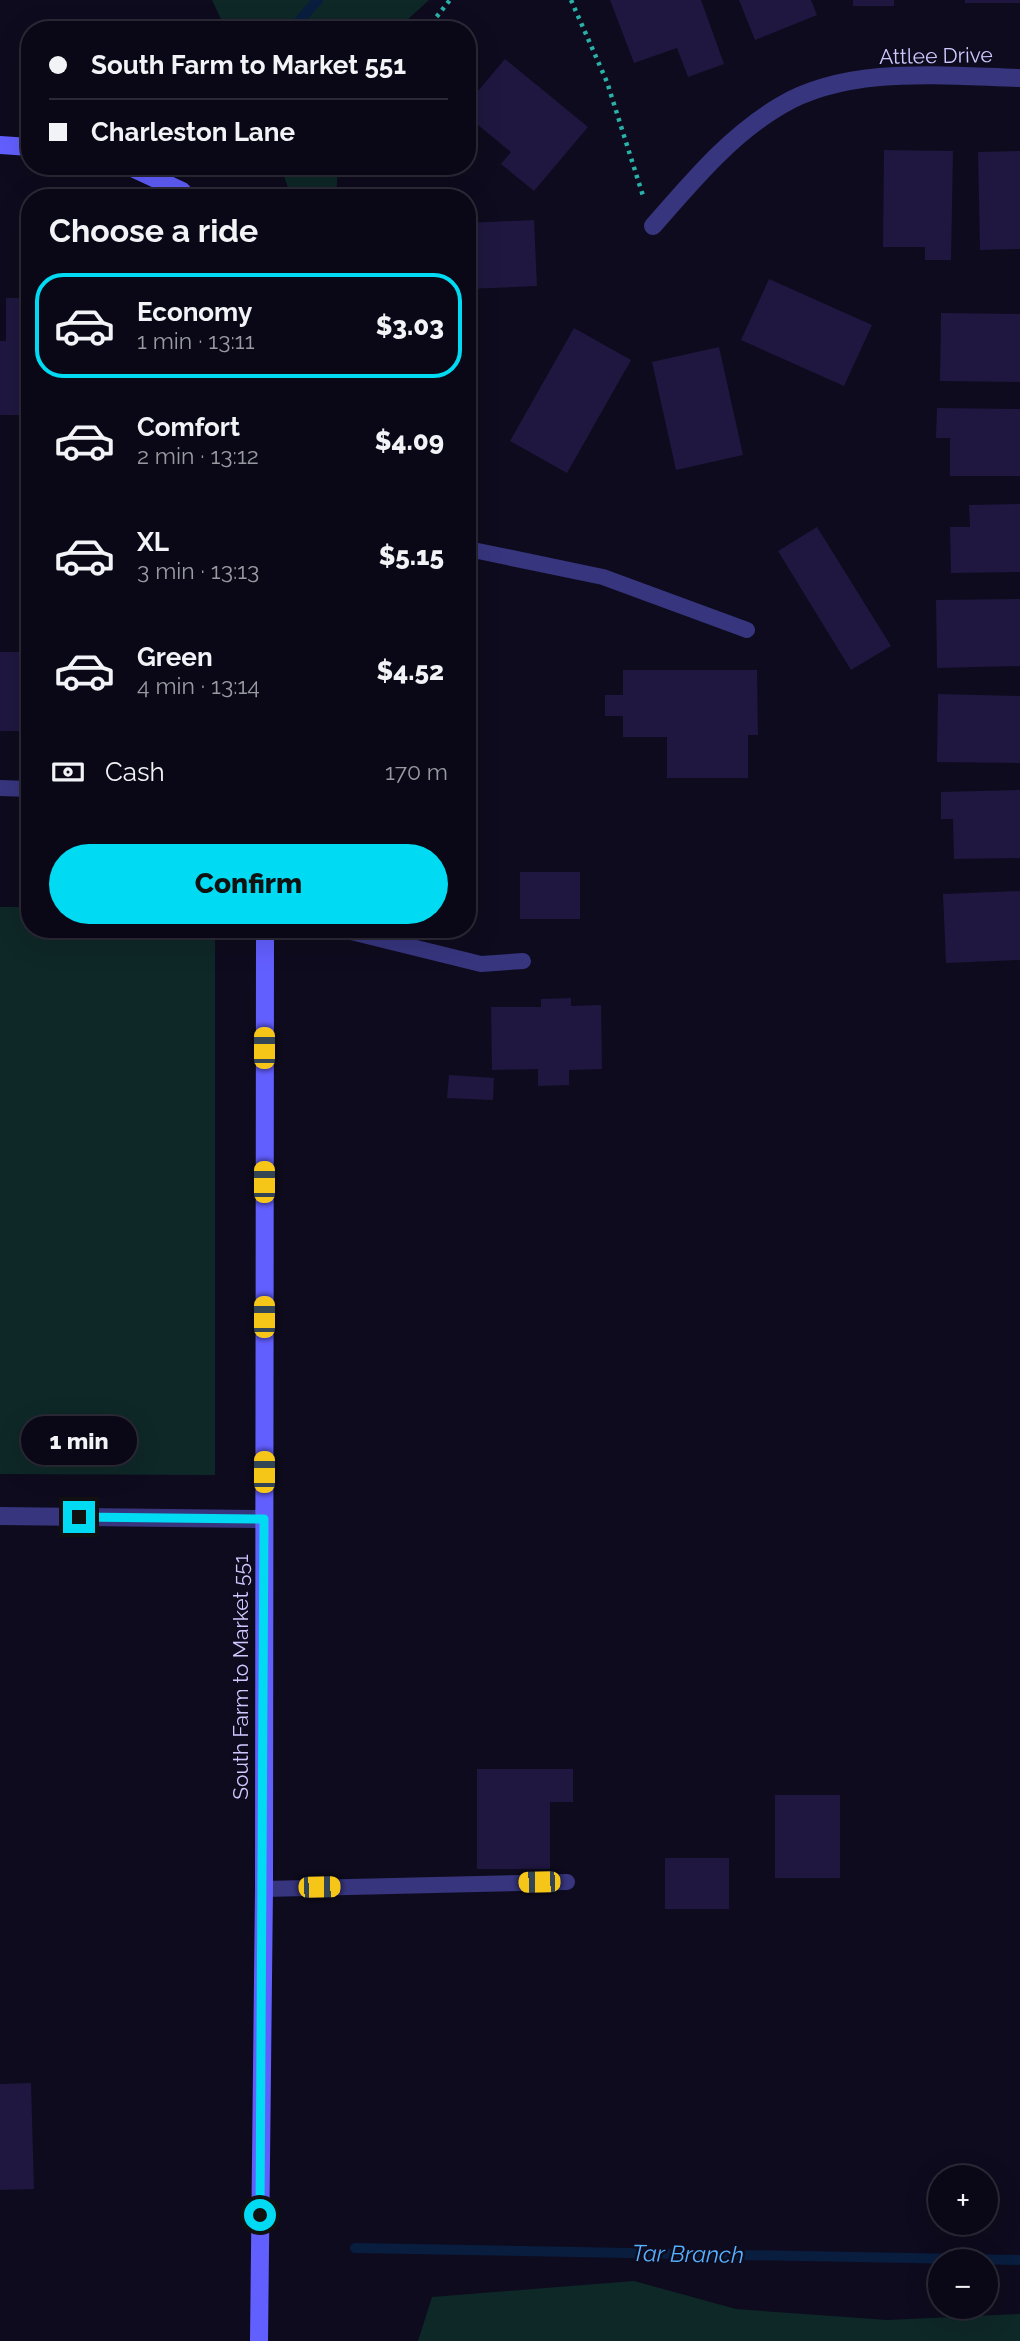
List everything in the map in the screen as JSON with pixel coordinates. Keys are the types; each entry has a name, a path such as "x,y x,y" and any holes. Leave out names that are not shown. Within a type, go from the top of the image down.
{"main road":[{"path":"0,145 21,146"},
{"path":"147,175 178,189"},
{"name":"South Farm to Market 551","path":"259,2341 264,1889 265,938"}],"street":[{"name":"Attlee Drive","path":"653,226 705,167 741,134 781,105 820,89 904,75 1020,78"},
{"path":"0,1516 264,1519"}],"lane":[{"path":"476,551 603,577 747,630"},
{"path":"0,788 21,789"},
{"path":"376,938 481,964 523,961"},
{"path":"264,1889 567,1882"}],"path":[{"path":"433,21 450,0"},
{"path":"571,0 607,82 653,226"}],"green space":[{"path":"212,0 429,0 406,21 222,21"},
{"path":"283,175 337,175 337,189 289,189"},
{"path":"0,907 21,907 21,938 215,938 215,1475 0,1474"},
{"path":"634,2281 736,2309 887,2320 998,2319 998,2315 1020,2314 1020,2341 418,2341 432,2297"}],"building":[{"path":"610,0 701,0 724,64 688,77 677,48 634,63"},
{"path":"739,0 811,0 817,15 755,40"},
{"path":"853,0 894,0 894,6 853,6"},
{"path":"965,0 1020,0 1020,3 965,3"},
{"path":"505,59 588,127 534,191 501,164 511,152 476,123 476,93"},
{"path":"884,150 953,151 951,260 925,260 925,247 883,247"},
{"path":"1020,151 1020,249 980,250 978,152"},
{"path":"534,220 537,286 476,289 476,223"},
{"path":"769,279 872,325 844,386 741,340"},
{"path":"6,298 21,298 21,415 0,415 0,341 6,341"},
{"path":"941,313 1020,314 1020,382 940,381"},
{"path":"574,328 631,360 567,473 510,441"},
{"path":"719,347 743,455 676,470 652,362"},
{"path":"937,408 1020,409 1020,476 950,476 950,438 936,438"},
{"path":"1020,504 1020,572 951,573 950,527 970,527 969,505"},
{"path":"817,527 891,646 851,670 778,551"},
{"path":"1020,599 1020,666 937,668 936,600"},
{"path":"0,652 21,652 21,731 0,731"},
{"path":"623,670 757,670 758,735 748,735 748,778 667,778 667,737 623,737 623,716 605,716 605,695 623,695"},
{"path":"938,694 1020,696 1020,763 937,762"},
{"path":"1020,790 1020,858 954,859 953,819 941,819 941,792"},
{"path":"520,872 580,872 580,919 520,919"},
{"path":"1020,891 1020,960 946,963 943,894"},
{"path":"571,998 571,1006 601,1005 602,1069 569,1070 569,1085 538,1086 538,1069 492,1070 491,1007 541,1007 541,999"},
{"path":"449,1075 494,1078 493,1100 447,1098"},
{"path":"477,1769 573,1769 573,1802 550,1802 550,1869 477,1869"},
{"path":"775,1795 840,1795 840,1878 775,1878"},
{"path":"665,1858 729,1858 729,1909 665,1909"},
{"path":"31,2083 34,2189 0,2190 0,2084"}],"waterway":[{"path":"299,21 318,0"},
{"name":"Tar Branch","path":"355,2248 1020,2260"}],"route":[{"path":"79,1517 264,1519 264,1889 260,2215"}]}
